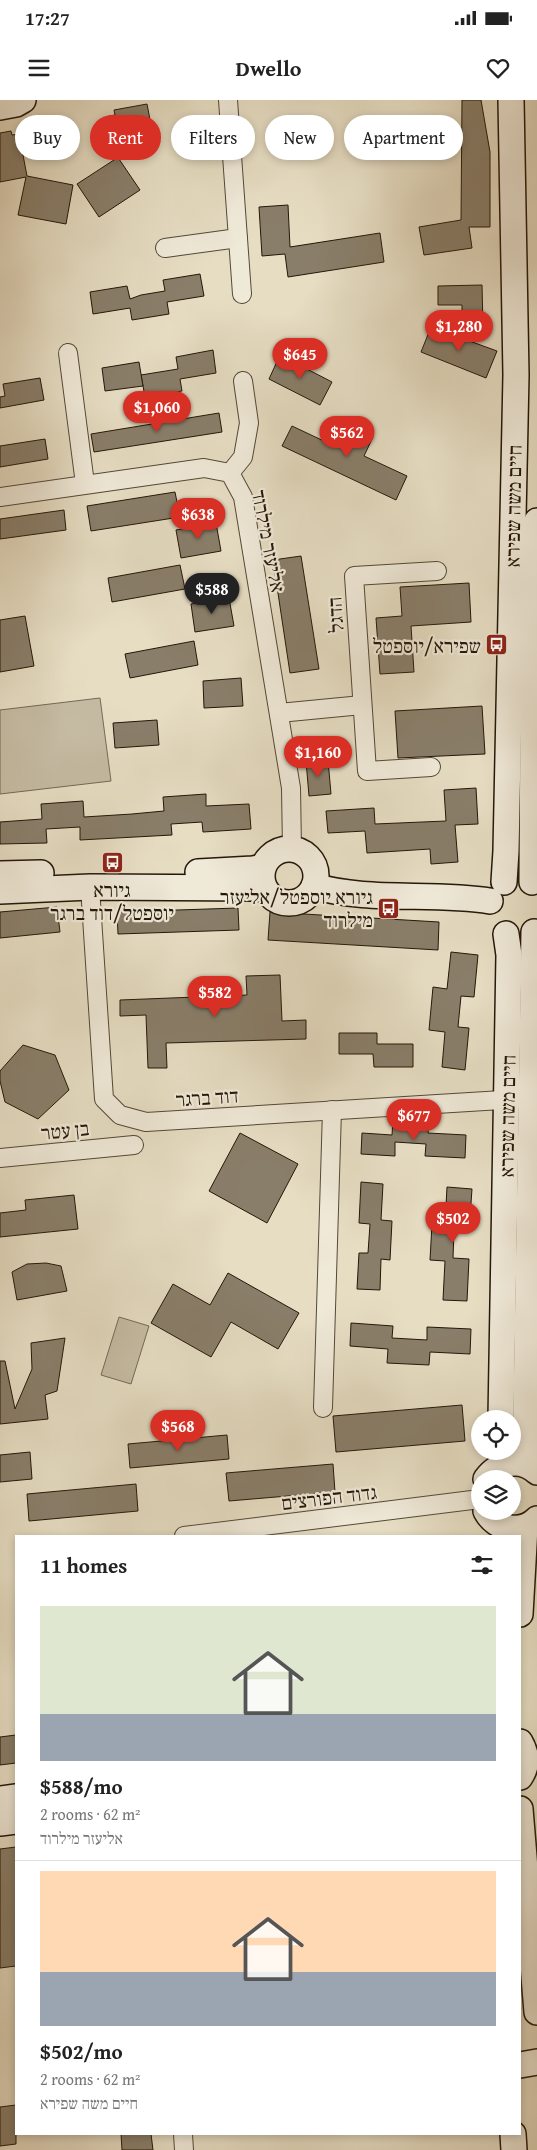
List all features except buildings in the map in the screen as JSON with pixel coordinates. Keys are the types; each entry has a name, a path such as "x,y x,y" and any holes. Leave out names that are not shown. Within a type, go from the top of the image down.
{"street":[{"path":"0,106 11,105 23,100"},
{"path":"228,100 242,294"},
{"name":"חיים משה שפירא","path":"511,100 516,375 506,851 490,917 494,924 506,934 520,1099 531,1468"},
{"path":"166,248 238,238"},
{"path":"68,353 85,484"},
{"path":"230,473 243,457 249,423 243,381"},
{"name":"אליעזר מילרוד","path":"0,497 204,468 230,473 243,497 279,713 291,788 292,849"},
{"name":"חיים משה שפירא","path":"535,884 537,521"},
{"name":"הדגל","path":"431,767 367,771 354,576 437,571"},
{"path":"279,713 362,705"},
{"path":"0,874 253,870 264,877 277,900 286,903 303,899 314,886 315,870 307,856 292,849 277,851 266,860 264,877"},
{"path":"0,891 90,888 264,877"},
{"path":"314,886 343,892 466,897 497,892 518,879 535,884"},
{"name":"דוד ברגר","path":"90,888 104,1098 120,1115 146,1122 520,1099"},
{"path":"506,934 520,937 536,931"},
{"name":"חיים משה שפירא","path":"502,1410 520,1099 535,1041 536,931"},
{"path":"322,1408 332,1110"},
{"name":"בן עטר","path":"0,1158 134,1145"},
{"path":"496,1465 512,1462 531,1468"},
{"name":"גדוד הפורצים","path":"192,1535 471,1500"},
{"path":"521,1744 526,1762 521,1774"},
{"path":"0,1799 15,1797"},
{"path":"0,1823 15,1821"},
{"path":"521,1821 537,2013 521,2011"},
{"path":"521,2064 537,2062 537,2068"},
{"path":"183,2135 184,2150"},
{"path":"513,2135 514,2150"}],"shaded area":[{"path":"100,698 111,781 0,794 0,710"},
{"path":"119,1317 149,1326 131,1384 101,1375"}],"place":[{"name":"שפירא/יוספטל","path":"497,645"},
{"name":"גיורא יוספטל/דוד ברגר","path":"112,863"},
{"name":"גיורא יוספטל/אליעזר מילרוד","path":"389,908"}]}
